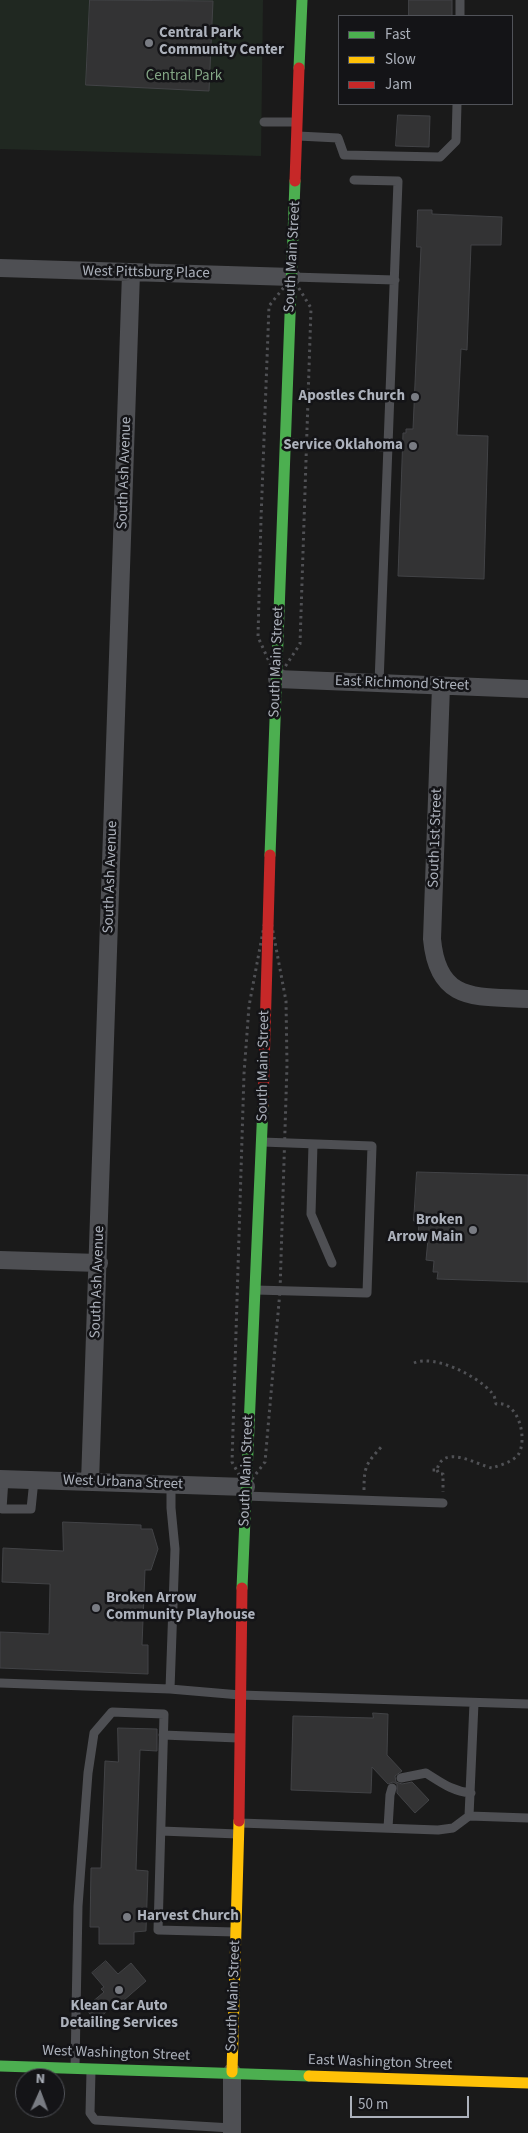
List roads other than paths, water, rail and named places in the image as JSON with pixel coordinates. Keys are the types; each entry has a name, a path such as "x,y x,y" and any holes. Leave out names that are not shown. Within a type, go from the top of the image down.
{"street":[{"name":"South Main Street","path":"232,2131 245,1492 262,1142 268,905 302,0"},
{"name":"West Pittsburg Place","path":"0,268 292,277"},
{"name":"South Ash Avenue","path":"90,1482 131,272"},
{"name":"East Richmond Street","path":"277,678 528,689"},
{"name":"South 1st Street","path":"441,686 432,939 434,957 440,970 451,985 471,996 528,998"},
{"path":"0,1260 98,1263"},
{"name":"West Urbana Street","path":"2,1479 171,1485 245,1492"},
{"name":"West Washington Street","path":"0,2066 232,2072"},
{"name":"East Washington Street","path":"232,2072 528,2082"}],"lane":[{"path":"460,0 460,15"},
{"path":"298,136 338,138 344,155 440,157 456,141 457,105"},
{"path":"264,122 298,122"},
{"path":"354,180 398,181 379,683"},
{"path":"292,277 395,280"},
{"path":"286,443 389,447"},
{"path":"255,1290 367,1294 372,1146 262,1142"},
{"path":"313,1144 311,1214 332,1263"},
{"path":"2,1479 1,1509 30,1509 34,1480"},
{"path":"170,1689 175,1549 171,1485"},
{"path":"245,1492 443,1503"},
{"path":"0,1683 170,1689 240,1695 528,1704"},
{"path":"469,1816 474,1703"},
{"path":"75,2068 78,1906 88,1773 94,1733 112,1712 164,1714 158,1930 236,1932"},
{"path":"163,1735 240,1738"},
{"path":"401,1778 416,1773 426,1773 446,1787 459,1792 471,1793"},
{"path":"388,1828 392,1788"},
{"path":"161,1831 453,1828 469,1816 528,1818"},
{"path":"91,2068 90,2114 95,2120 232,2131"}],"place":[{"name":"Central Park Community Center","path":"149,43"},
{"name":"Apostles Church","path":"415,397"},
{"name":"Service Oklahoma","path":"413,446"},
{"name":"Broken Arrow Main","path":"473,1230"},
{"name":"Broken Arrow Community Playhouse","path":"96,1608"},
{"name":"Harvest Church","path":"127,1917"},
{"name":"Klean Car Auto Detailing Services","path":"119,1990"}],"park label":[{"name":"Central Park","path":"184,77"}]}
